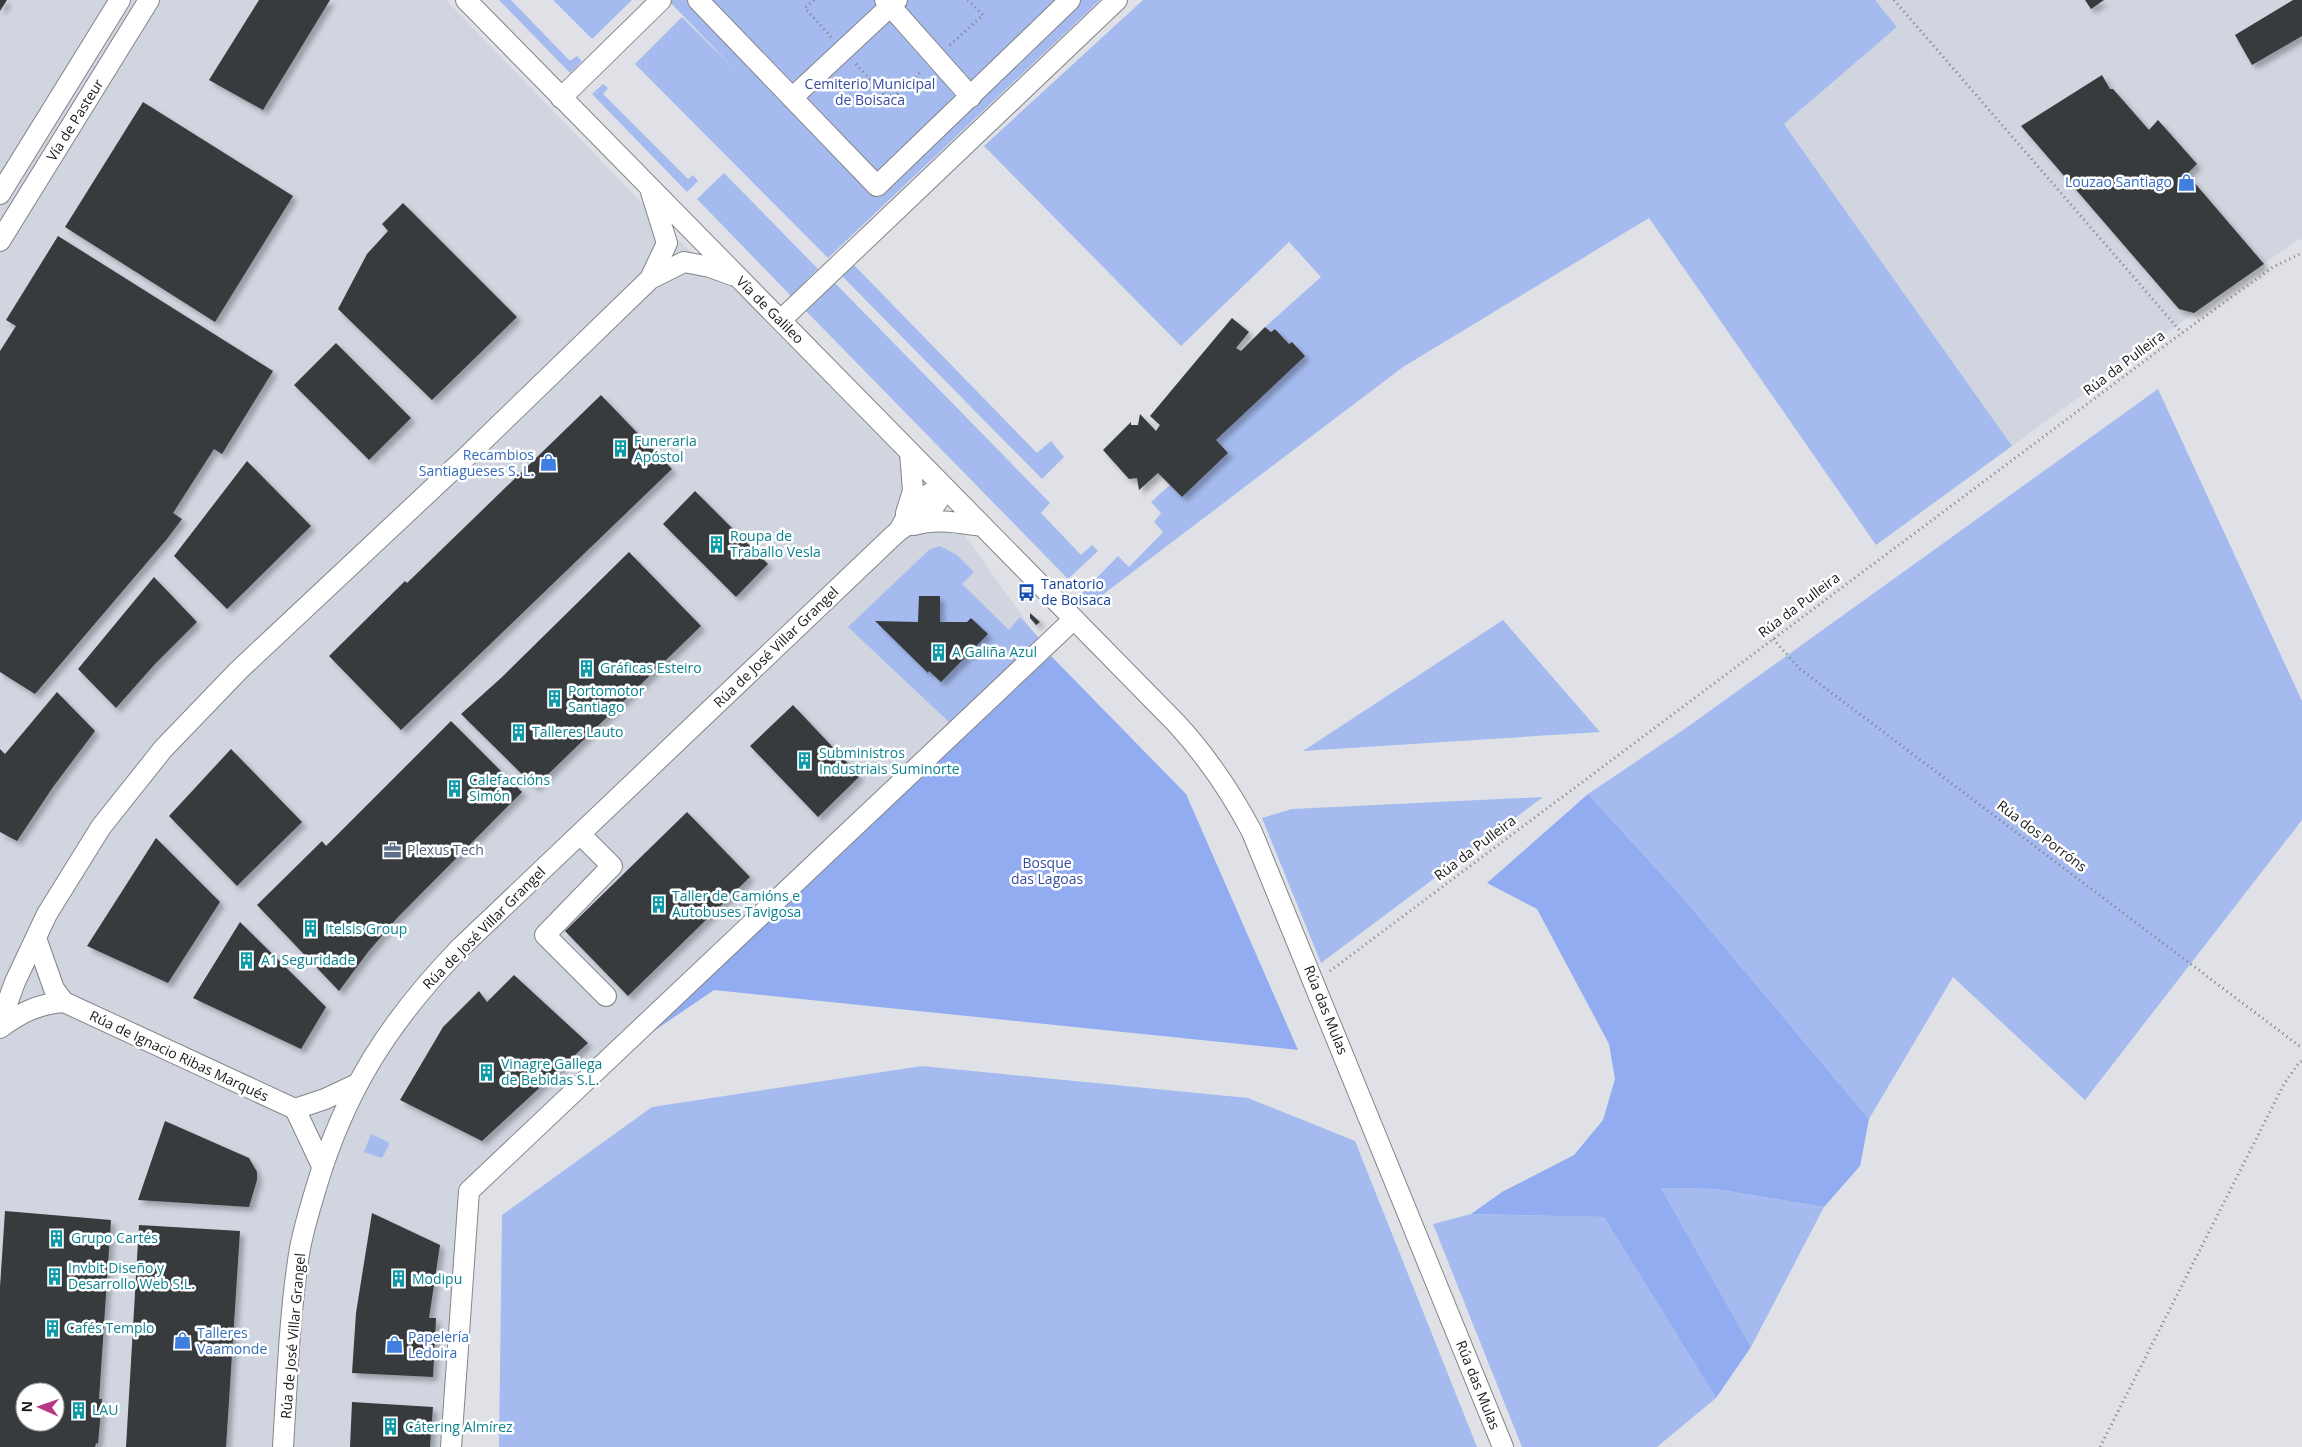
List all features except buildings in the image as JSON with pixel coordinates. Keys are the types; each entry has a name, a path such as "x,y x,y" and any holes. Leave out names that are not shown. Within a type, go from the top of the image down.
{"street":[{"name":"Vía de Pasteur","path":"0,194 120,0"},
{"name":"Vía de Pasteur","path":"0,240 150,0"},
{"name":"Vía de Galileo","path":"466,0 1074,619"},
{"path":"561,98 661,0"},
{"path":"698,0 877,186 1070,0"},
{"path":"781,320 1117,0"},
{"path":"792,98 891,2 971,97"},
{"path":"650,189 670,252 684,262 710,267 736,276"},
{"path":"650,279 666,243 680,220"},
{"path":"0,1023 15,982 47,914 101,827 163,749 239,670 462,461 650,279 698,256 707,247"},
{"name":"Rúa de José Villar Grangel","path":"900,529 913,491 910,452"},
{"name":"Rúa de José Villar Grangel","path":"283,1447 298,1261 307,1217 322,1166 336,1128 357,1084 384,1039 430,979 900,529 932,511 939,502 944,488"},
{"name":"Rúa de José Villar Grangel","path":"900,529 923,522 944,521 982,526"},
{"path":"450,1447 469,1191 1074,619"},
{"name":"Rúa das Mulas","path":"1074,619 1200,750 1221,778 1252,832 1503,1447"},
{"path":"580,834 612,866 545,934 606,996"},
{"path":"0,1028 23,1012 55,998 36,938"},
{"name":"Rúa de Ignacio Ribas Marqués","path":"15,982 38,981 55,998 336,1128"},
{"path":"322,1166 301,1112 357,1084"}],"path":[{"path":"805,8 814,0"},
{"path":"968,0 983,14"},
{"path":"1894,0 2182,333"},
{"name":"Rúa da Pulleira","path":"1314,982 2182,333 2272,267 2302,253"},
{"name":"Rúa dos Porróns","path":"1773,639 1800,669 2302,1048"},
{"path":"2100,1447 2284,1084 2302,1061"}],"shaded area":[{"path":"0,0 446,0 673,235 885,424 1051,656 675,989 483,1165 460,1224 444,1447 0,1447"},
{"path":"1875,0 2302,0 2302,239 2296,241 2194,313 2012,446 1784,124 1897,27"}],"green space":[{"path":"499,0 511,0 570,61 577,56 582,61 570,73"},
{"path":"553,0 632,0 592,39"},
{"name":"Cemiterio Municipal de Boisaca","path":"668,0 1100,0 828,258 635,64 682,17 737,72"},
{"path":"1143,0 1875,0 1897,27 1784,124 2012,446 1876,545 1649,218 1403,367 1093,602 1082,593 1118,556 1129,567 1163,532 1154,522 1161,513 1151,502 1170,485 1182,497 1228,453 1216,440 1304,355 1292,342 1289,344 1275,329 1271,332 1265,327 1321,277 1289,242 1181,346 984,146"},
{"path":"603,84 608,88 603,94 688,179 693,175 698,181 687,192 592,94"},
{"path":"724,173 818,269 791,296 697,199"},
{"path":"854,265 1037,453 1051,441 1064,457 1042,479 842,276"},
{"path":"835,283 1050,503 1041,513 1081,555 1092,545 1098,551 1068,579 806,311"},
{"path":"2158,389 2302,701 2302,820 2085,1100 1953,977 1869,1119 1684,899 1588,794 1686,728"},
{"path":"940,546 957,555 974,572 962,584 1009,630 1020,617 1041,640 950,723 848,627 930,549"},
{"path":"1503,620 1600,732 1303,751"},
{"name":"Bosque das Lagoas","path":"1051,656 1186,794 1298,1050 714,990 639,1041"},
{"path":"1588,794 1684,899 1869,1119 1860,1166 1824,1207 1716,1189 1661,1188 1751,1347 1716,1398 1604,1217 1471,1214 1502,1192 1574,1155 1603,1120 1615,1079 1609,1044 1537,909 1487,883"},
{"path":"1543,797 1321,963 1262,818 1292,809"},
{"path":"922,1066 1248,1098 1355,1141 1477,1447 499,1447 502,1215 652,1107"},
{"path":"371,1134 388,1142 389,1145 382,1158 364,1152"},
{"path":"1661,1188 1716,1189 1824,1207 1751,1347"},
{"path":"1471,1214 1604,1217 1716,1398 1657,1447 1522,1447 1433,1224"}],"place":[{"name":"Louzao Santiago","path":"2186,182"},
{"name":"Funeraria Apóstol","path":"620,449"},
{"name":"Recambios Santiagueses S. L.","path":"548,463"},
{"name":"Roupa de Traballo Vesla","path":"716,544"},
{"name":"Tanatorio de Boisaca","path":"1027,592"},
{"name":"A Galiña Azul","path":"938,652"},
{"name":"Gráficas Esteiro","path":"586,668"},
{"name":"Portomotor Santiago","path":"554,699"},
{"name":"Talleres Lauto","path":"518,732"},
{"name":"Subministros Industriais Suminorte","path":"805,761"},
{"name":"Calefaccións Simón","path":"455,788"},
{"name":"Plexus Tech","path":"393,850"},
{"name":"Taller de Camións e Autobuses Tavigosa","path":"658,904"},
{"name":"Itelsis Group","path":"311,929"},
{"name":"A1 Seguridade","path":"247,960"},
{"name":"Vinagre Gallega de Bebidas S.L.","path":"487,1072"},
{"name":"Grupo Cartés","path":"57,1238"},
{"name":"Invbit Diseño y Desarrollo Web S.L.","path":"54,1276"},
{"name":"Modipu","path":"398,1279"},
{"name":"Cafés Templo","path":"52,1328"},
{"name":"Talleres Vaamonde","path":"183,1341"},
{"name":"Papelería Ledoira","path":"394,1345"},
{"name":"LAU","path":"78,1410"},
{"name":"Cátering Almírez","path":"391,1427"}]}
